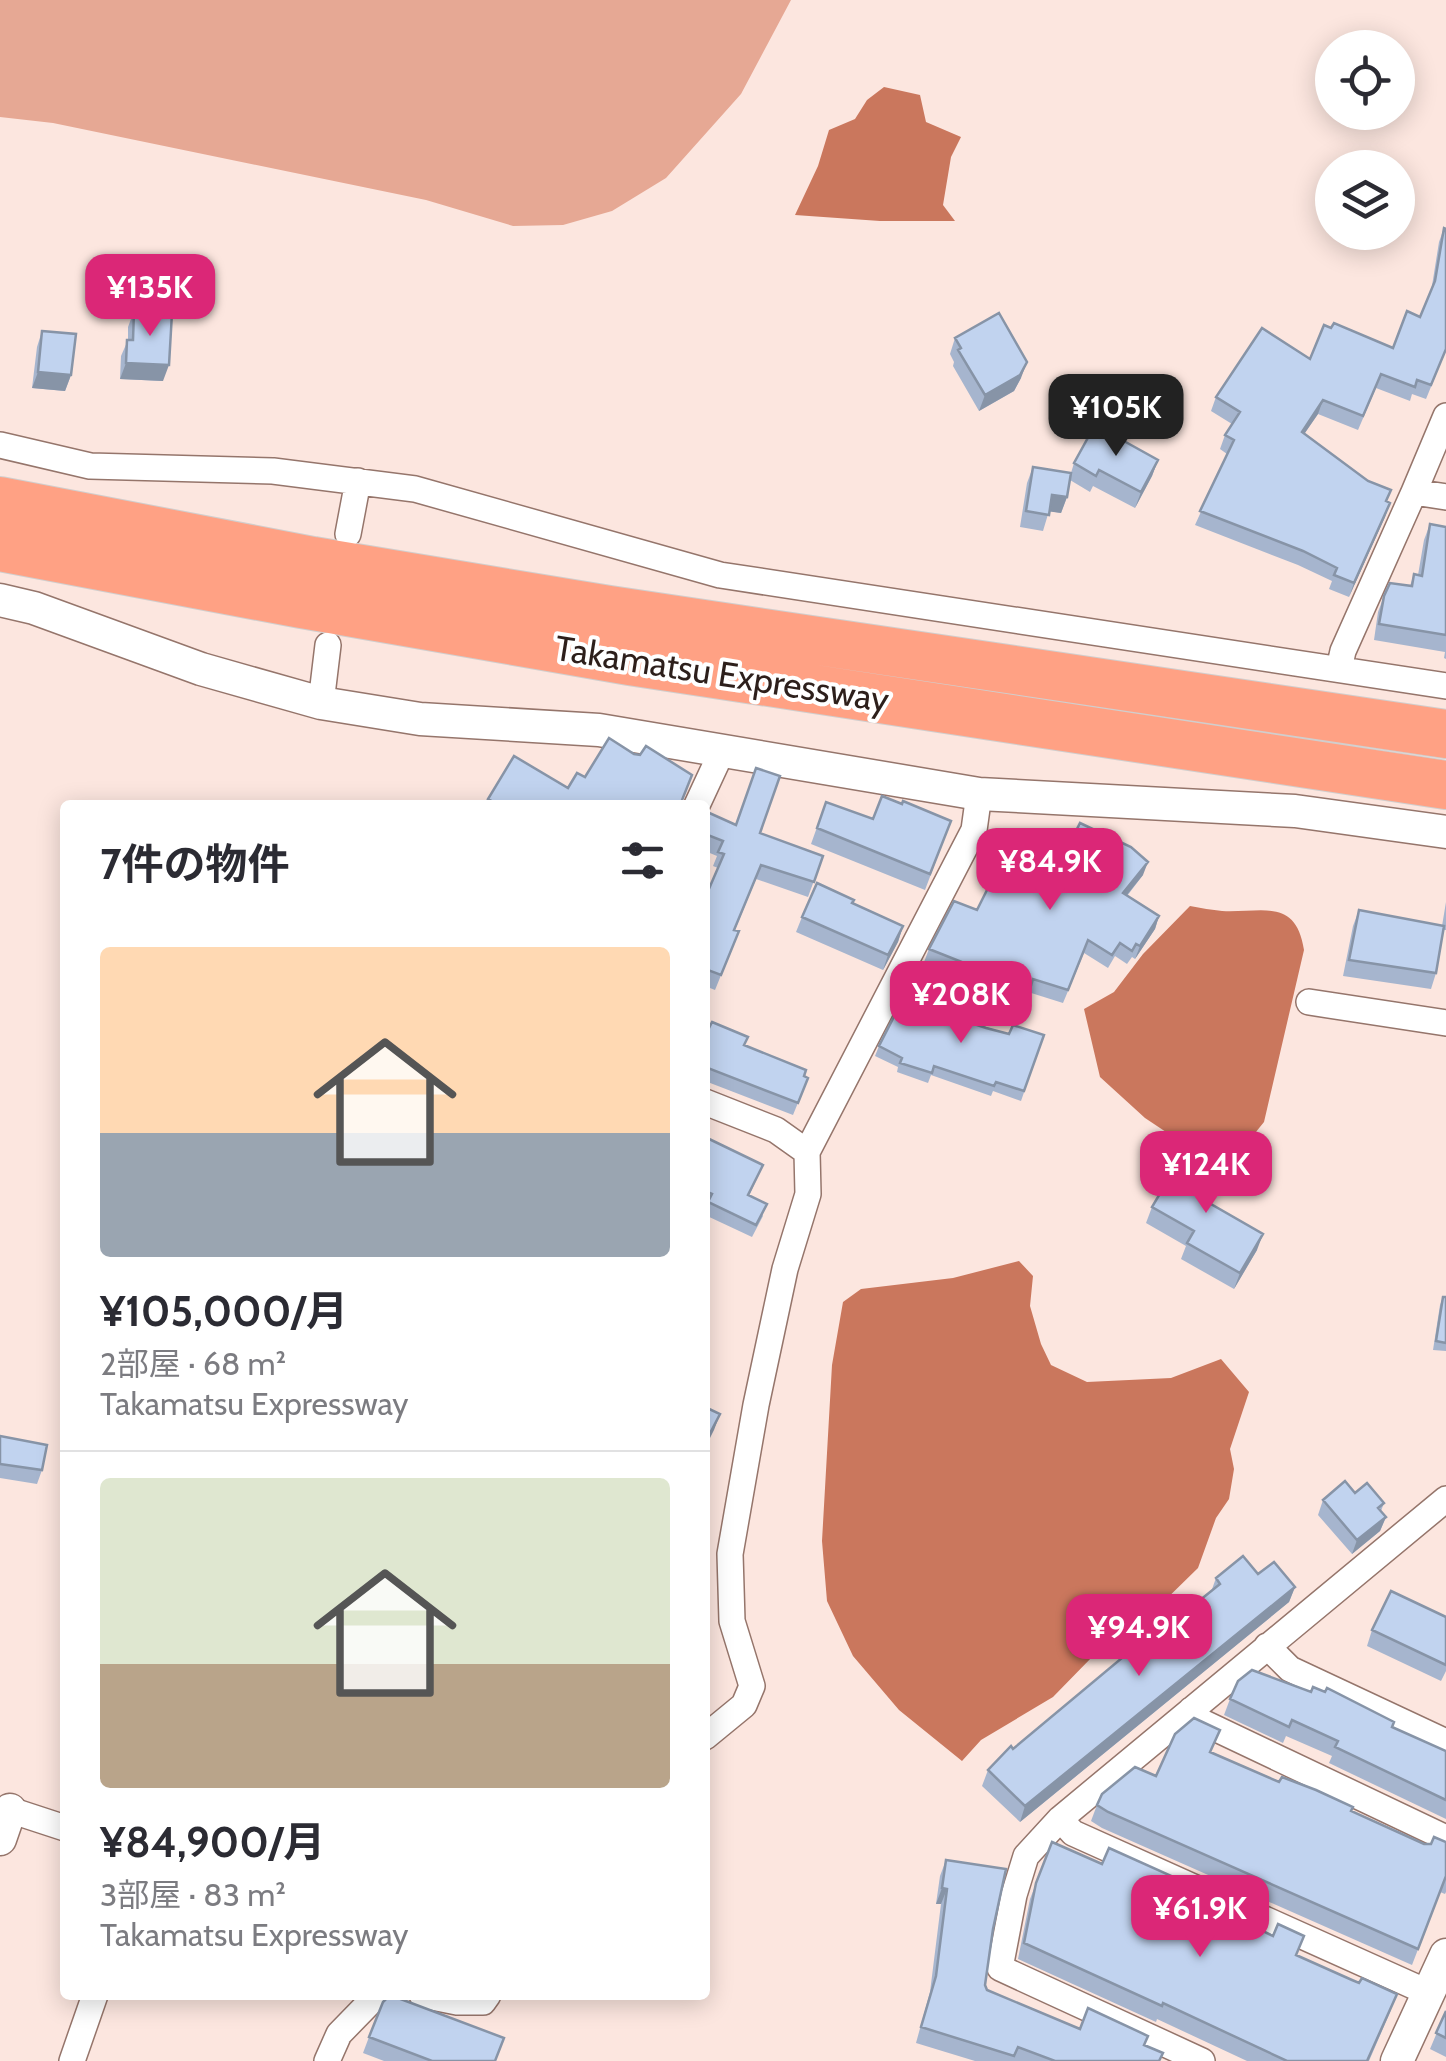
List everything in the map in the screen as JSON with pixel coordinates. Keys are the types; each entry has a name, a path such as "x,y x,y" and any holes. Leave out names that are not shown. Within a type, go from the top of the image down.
{"highway":[{"name":"Takamatsu Expressway","path":"0,501 313,561 610,610 1446,734"},
{"name":"Takamatsu Expressway","path":"0,547 320,608 630,661 1446,786"}],"street":[{"path":"1338,670 1446,416"},
{"path":"0,446 90,466 273,471 415,489 720,575 1446,686"},
{"path":"348,534 358,480"},
{"path":"1414,492 1446,498"},
{"path":"0,600 34,608 201,669 321,703 420,719 599,730 979,794 1295,810 1446,832"},
{"path":"321,703 328,645"},
{"path":"699,800 723,749"},
{"path":"710,1733 744,1705 752,1686 732,1621 730,1554 756,1404 786,1269 808,1194 807,1152 974,830 979,794"},
{"path":"1308,1002 1446,1023"},
{"path":"710,1104 776,1130 807,1152"},
{"path":"1202,2061 1000,1968 1026,1856 1060,1819 1446,1499"},
{"path":"1267,1646 1290,1669 1446,1742"},
{"path":"1191,1710 1202,1722 1446,1838"},
{"path":"1060,1819 1073,1832 1429,1992"},
{"path":"5,1824 60,1828"},
{"path":"1404,2059 1446,1955"},
{"path":"72,2061 92,2000"},
{"path":"327,2061 338,2034 372,2000"},
{"path":"447,2000 484,2000"}],"shaded area":[{"path":"0,0 791,0 741,94 666,178 612,211 563,225 513,226 426,200 53,123 0,117"},
{"path":"884,87 920,95 926,122 961,137 951,157 943,205 955,221 795,215 818,166 829,130 855,119 867,100"},
{"path":"1190,906 1222,911 1275,911 1293,922 1304,950 1264,1122 1234,1159 1208,1160 1145,1118 1100,1077 1084,1009 1114,992 1143,954"},
{"path":"1019,1261 1033,1276 1030,1306 1051,1365 1087,1382 1171,1378 1221,1359 1249,1392 1230,1449 1234,1469 1229,1499 1216,1518 1198,1568 1153,1612 1094,1655 1053,1697 981,1740 962,1761 899,1710 853,1656 827,1601 822,1541 832,1365 843,1302 861,1289 953,1278"}],"building":[{"path":"1444,228 1446,349 1431,385 1417,380 1415,387 1381,374 1363,416 1323,400 1302,432 1368,481 1391,490 1386,501 1390,503 1354,583 1334,575 1337,568 1303,551 1200,511 1234,440 1225,435 1240,412 1216,397 1262,328 1310,359 1324,325 1331,328 1334,323 1393,348 1407,311 1420,317 1435,281"},
{"path":"134,311 172,313 169,365 126,363 127,340 133,340"},
{"path":"999,313 1027,362 1020,375 985,395 955,338"},
{"path":"42,331 76,334 71,375 38,372"},
{"path":"1095,425 1158,460 1141,492 1099,470 1096,476 1074,463"},
{"path":"1033,467 1071,473 1067,497 1052,495 1049,515 1026,511"},
{"path":"1430,524 1446,527 1446,635 1379,624 1390,583 1412,586 1414,574 1422,576"},
{"path":"609,738 634,754 640,755 646,746 692,775 682,800 488,799 514,756 568,788 577,773 585,777"},
{"path":"756,768 780,776 760,833 823,856 814,882 761,865 734,930 739,931 721,975 710,971 710,886 724,854 718,852 723,841 710,836 710,813 736,825"},
{"path":"882,796 951,821 930,874 817,828 826,802 873,819"},
{"path":"1080,823 1131,847 1148,862 1123,893 1159,916 1140,946 1136,944 1132,951 1120,943 1112,955 1088,940 1068,990 1033,979 1030,989 929,949 954,901 977,910 1007,850 1055,873"},
{"path":"817,883 903,926 888,955 802,917"},
{"path":"1359,910 1444,926 1436,973 1349,960"},
{"path":"905,995 941,1013 986,1028 1009,1034 1013,1025 1044,1035 1024,1091 996,1082 994,1086 934,1066 932,1073 900,1063 902,1058 879,1046"},
{"path":"712,1022 748,1037 744,1045 806,1070 804,1076 808,1078 798,1103 710,1069"},
{"path":"710,1139 763,1165 748,1195 767,1204 756,1225 710,1203"},
{"path":"1182,1156 1218,1176 1204,1200 1263,1234 1240,1273 1187,1243 1194,1231 1152,1207"},
{"path":"1446,1297 1446,1343 1436,1341"},
{"path":"710,1409 720,1414 710,1433"},
{"path":"0,1436 47,1445 42,1470 0,1464"},
{"path":"1345,1481 1355,1493 1367,1483 1384,1503 1378,1508 1386,1517 1357,1540 1323,1500"},
{"path":"1243,1556 1258,1574 1274,1562 1295,1587 1025,1806 988,1770 1011,1746 1013,1749 1165,1622 1168,1626 1220,1584 1216,1578"},
{"path":"1391,1591 1446,1617 1446,1665 1372,1630"},
{"path":"1252,1670 1311,1692 1313,1687 1325,1692 1327,1688 1394,1722 1392,1727 1446,1751 1446,1800 1335,1747 1338,1741 1292,1720 1289,1727 1230,1699 1238,1681"},
{"path":"1194,1718 1220,1730 1210,1752 1279,1782 1282,1777 1316,1790 1353,1807 1351,1811 1424,1844 1431,1844 1434,1837 1446,1842 1446,1876 1418,1949 1097,1805 1102,1794 1135,1767 1156,1776 1175,1734"},
{"path":"1052,1842 1102,1864 1109,1848 1176,1878 1169,1893 1179,1901 1225,1921 1232,1916 1273,1936 1278,1924 1304,1936 1296,1955 1359,1983 1362,1978 1397,1994 1367,2061 1287,2061 1024,1943 1036,1883"},
{"path":"946,1860 1006,1869 993,1929 987,1990 1080,2029 1088,2008 1148,2036 1144,2045 1163,2053 1159,2061 1055,2061 1018,2047 1014,2056 921,2027 936,1976 947,1889 942,1888"},
{"path":"403,2000 504,2038 495,2061 432,2061 369,2037 383,2002"},
{"path":"1446,2011 1446,2038 1436,2033"}]}
